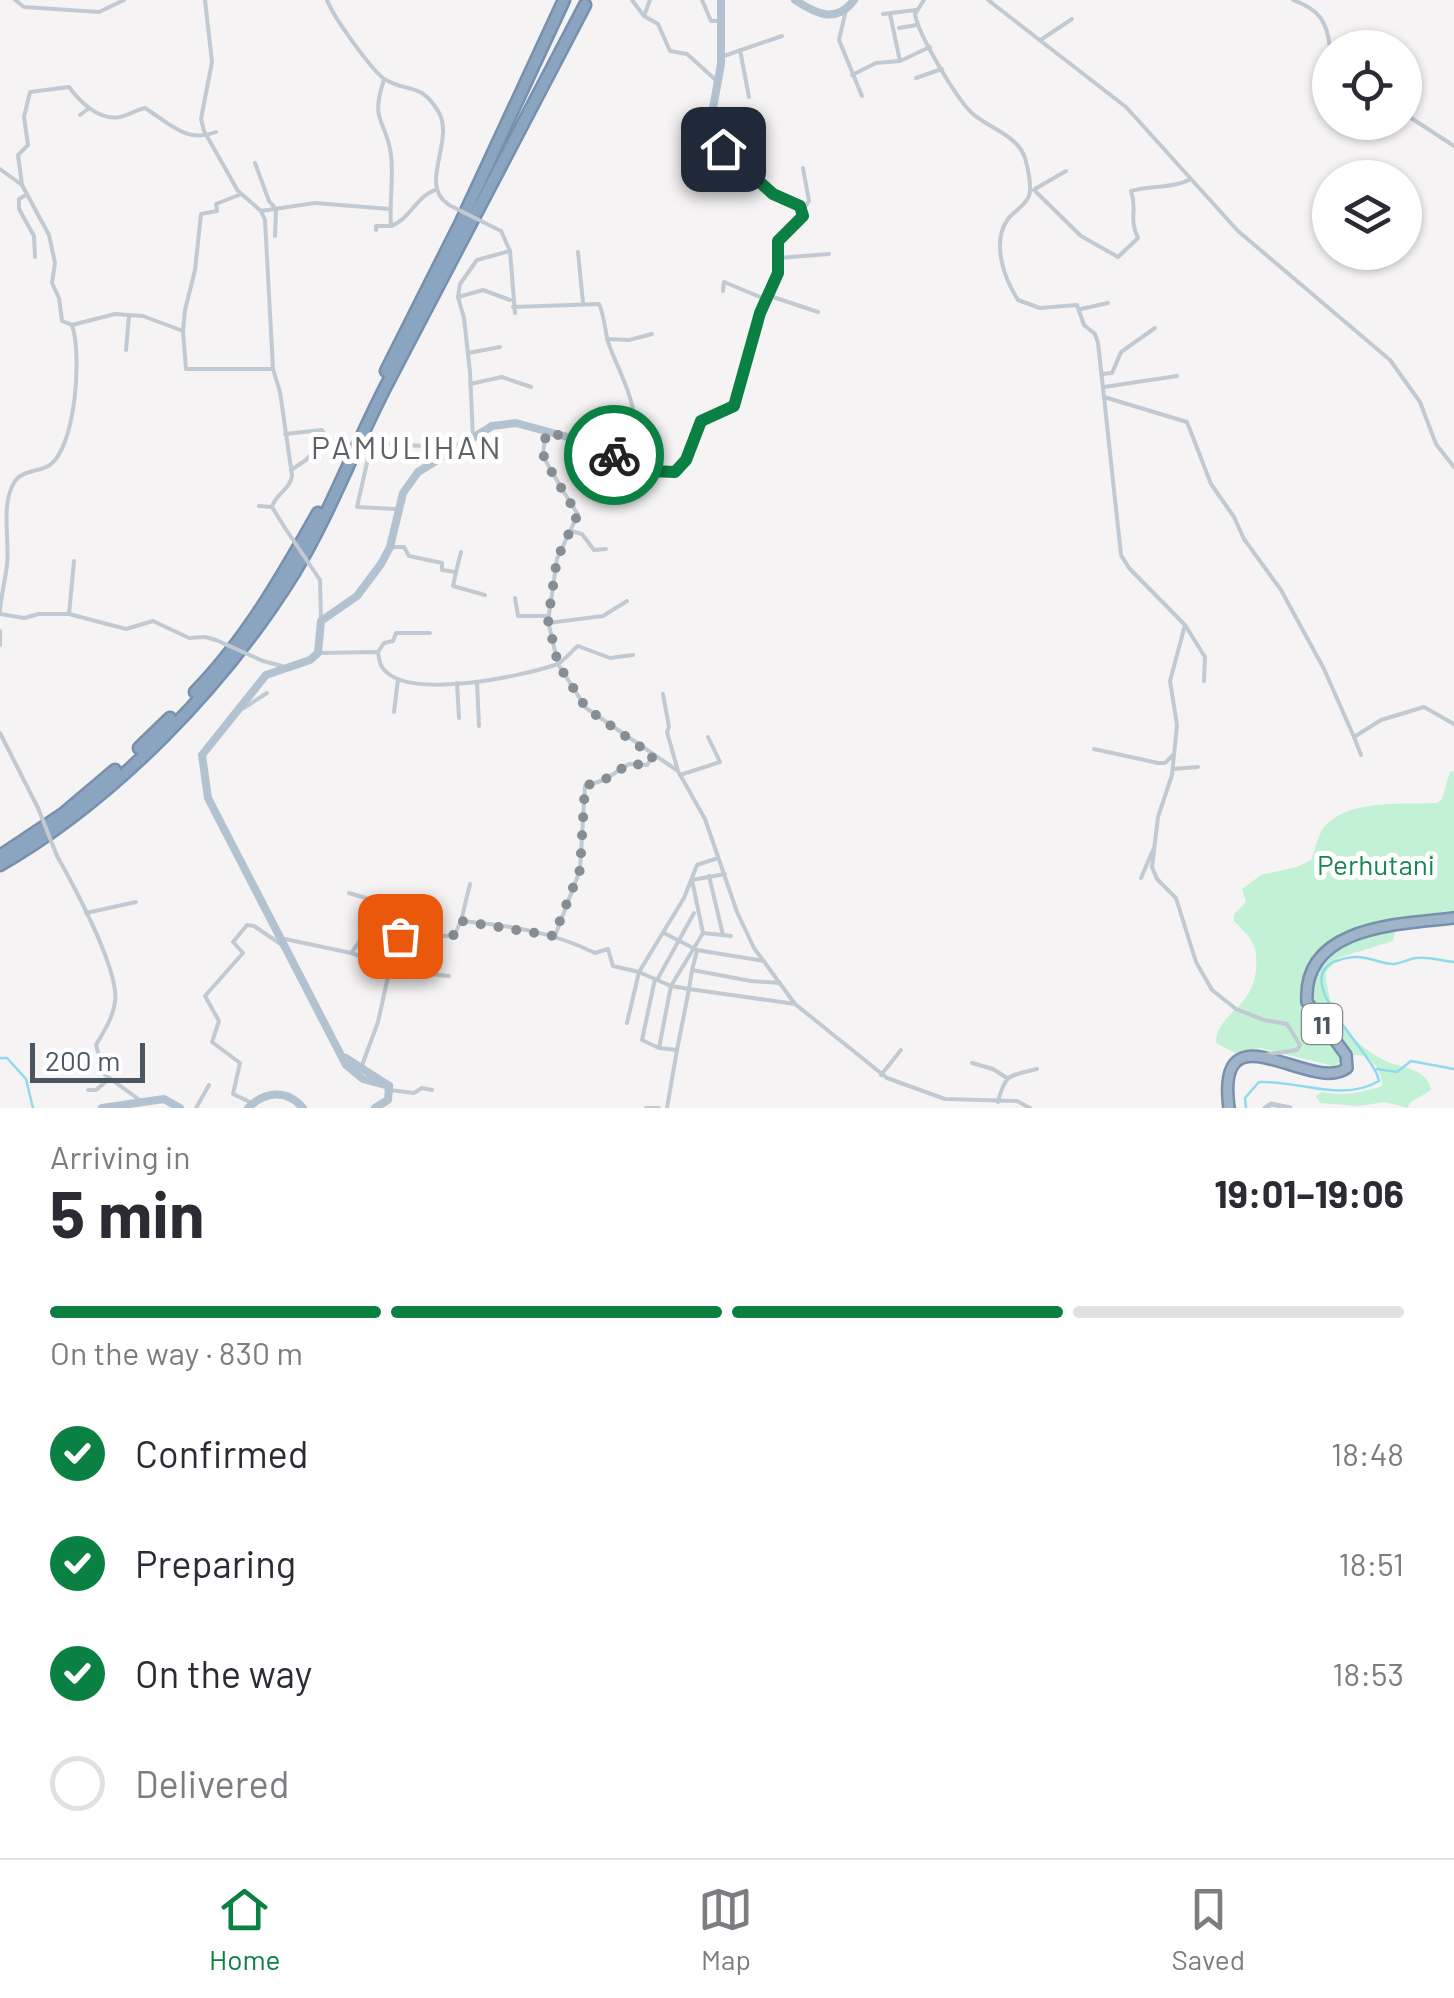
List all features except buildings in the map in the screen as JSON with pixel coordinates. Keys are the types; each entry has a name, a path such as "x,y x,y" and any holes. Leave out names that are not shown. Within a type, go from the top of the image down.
{"highway":[{"path":"0,856 64,814 162,727 203,684 286,570 322,506 461,222 564,0"},
{"path":"0,865 70,820 166,732 209,688 294,573 373,410 584,5"},
{"name":"11","path":"1256,1058 1342,1072 1348,1066 1346,1055 1308,1005 1310,972 1329,949 1348,937 1390,925 1454,918"},
{"path":"1228,1108 1229,1068 1234,1062 1256,1058"}],"main road":[{"path":"390,1088 356,1075 342,1056 208,798 202,764 206,748 266,674 310,660 318,653 322,621 357,596 390,547 406,489 418,472 455,448 502,423 584,442 656,472 671,473 681,468 701,421 734,406 766,297 778,273 780,238 801,218 803,210 773,194 723,149 713,112 721,58 721,0"},
{"path":"795,0 826,16 846,10 854,0"},
{"path":"342,1056 390,1088"},
{"path":"377,1108 388,1100 390,1088"},
{"path":"250,1106 267,1095 280,1094 294,1098 302,1108"},
{"path":"102,1108 168,1100 180,1108"}],"street":[{"path":"15,0 24,7 99,12 124,0"},
{"path":"205,0 212,73 200,119 238,191 261,212 266,230 274,369 291,470 291,483 272,507 320,580 322,621"},
{"path":"326,0 384,80 417,89 440,115 444,129 435,190"},
{"path":"632,0 644,16 658,24 670,51 687,54 718,82"},
{"path":"644,16 650,0"},
{"path":"702,0 711,21 721,20"},
{"path":"924,0 916,10 916,25 967,108 1022,150 1032,190 1081,236 1118,257 1138,238 1131,223 1135,204 1131,191 1152,185 1175,186 1191,180"},
{"path":"988,0 1126,106 1211,204 1275,266 1390,360 1420,402 1436,444 1454,467"},
{"path":"1293,0 1324,18 1326,30"},
{"path":"846,10 840,40 862,96"},
{"path":"900,61 887,14 916,10"},
{"path":"1042,39 1072,18"},
{"path":"899,28 916,25"},
{"path":"721,58 782,36"},
{"path":"852,74 876,64 900,61 930,46"},
{"path":"740,50 748,97"},
{"path":"916,78 942,69"},
{"path":"384,80 377,110 392,156 391,226"},
{"path":"183,331 170,324 128,315 114,314 72,325 62,322 59,298 52,283 55,263 50,235 22,185 18,155 28,145 24,117 30,92 68,87 88,108 116,117 145,108 186,135 216,132"},
{"path":"80,115 88,108"},
{"path":"1422,125 1454,146"},
{"path":"254,163 276,210 275,236"},
{"path":"802,168 810,201 803,210"},
{"path":"0,170 22,185"},
{"path":"1066,171 1032,190 1002,231 1001,254 1007,278 1022,304 1040,308 1072,304 1081,309 1108,304"},
{"path":"435,190 449,205 501,231 510,251 513,307"},
{"path":"376,230 376,226 391,226 403,220 424,196 435,190"},
{"path":"238,191 239,198 216,204 217,211 201,214 183,331 186,369 274,369"},
{"path":"26,195 18,199 18,206 31,228 35,257"},
{"path":"261,212 315,204 391,209"},
{"path":"473,438 468,353 458,297 460,284 477,260 510,251"},
{"path":"578,252 582,303"},
{"path":"778,258 830,254"},
{"path":"724,291 724,282 818,312"},
{"path":"458,297 482,290 513,307 582,303 600,306 607,339 631,396 634,417 629,446 619,458"},
{"path":"1081,309 1084,325 1095,334 1098,343 1121,555 1185,624 1205,656 1204,681"},
{"path":"126,350 128,315"},
{"path":"72,325 76,337 67,442 50,465 14,483 8,504 7,566 0,612 24,618 70,614 126,629 152,622 193,639 216,640 286,668"},
{"path":"1102,374 1112,373 1121,352 1155,328"},
{"path":"607,339 630,340 652,334"},
{"path":"468,353 500,347"},
{"path":"1104,387 1177,376"},
{"path":"470,384 502,377 530,387"},
{"path":"1104,397 1187,422 1211,484 1281,590 1324,670 1362,755"},
{"path":"581,455 588,430 599,414"},
{"path":"285,434 322,430 326,438"},
{"path":"547,432 543,455 546,464 578,514 557,559 548,623 558,664 586,708 679,773 720,762 708,737"},
{"path":"326,438 342,441"},
{"path":"291,470 326,438"},
{"path":"399,509 356,507 368,454 379,443 455,448"},
{"path":"0,503 8,504"},
{"path":"259,506 272,507"},
{"path":"572,531 582,534 594,550 606,549"},
{"path":"390,547 404,546 409,556 442,563 442,570 456,572"},
{"path":"461,552 453,586 485,596"},
{"path":"70,614 74,561"},
{"path":"514,598 520,617 549,616"},
{"path":"548,623 603,616 628,601"},
{"path":"1185,624 1170,681 1177,725 1165,802 1158,817 1153,871 1176,898 1196,962 1212,990 1236,1008 1264,1020 1287,1024 1300,1044 1297,1050 1256,1058"},
{"path":"0,632 0,645"},
{"path":"430,633 396,633 394,641 384,643 378,652 382,668 398,679 426,684 477,682 558,664 578,646 610,658 633,655"},
{"path":"318,653 378,652"},
{"path":"263,661 266,674"},
{"path":"394,712 398,679"},
{"path":"457,682 459,718"},
{"path":"477,682 478,726"},
{"path":"241,706 244,708 266,693"},
{"path":"662,694 667,732 679,773 704,818 737,912 794,1004 881,1074 938,1097 1017,1102 1030,1108"},
{"path":"1354,738 1382,720 1424,706 1454,724"},
{"path":"0,733 86,913 116,990 109,1022 96,1045 102,1070 145,1103"},
{"path":"1094,748 1158,763 1174,755"},
{"path":"554,936 580,870 585,786 604,780 629,764 647,765 653,756"},
{"path":"1172,768 1198,766"},
{"path":"1141,878 1157,844"},
{"path":"627,1023 640,972 664,934 698,862 718,858"},
{"path":"692,880 725,874"},
{"path":"709,876 724,937"},
{"path":"659,1048 671,986 703,933 692,880"},
{"path":"365,934 453,936 470,884"},
{"path":"348,892 366,898 365,934 351,952"},
{"path":"415,900 417,936"},
{"path":"86,913 136,902"},
{"path":"400,903 400,936"},
{"path":"676,1050 642,1040 656,980 694,914"},
{"path":"461,921 554,936 595,954 608,949 612,966 640,972 671,986 794,1004"},
{"path":"250,1106 233,1094 240,1063 212,1042 219,1021 205,996 244,953 232,942 247,925 258,928 278,945 282,941 351,952 389,970 448,976"},
{"path":"703,933 732,936"},
{"path":"664,934 695,950 764,961"},
{"path":"646,1108 664,1108 695,950"},
{"path":"362,1068 378,1022 389,970"},
{"path":"692,970 751,982 781,983"},
{"path":"748,999 751,982"},
{"path":"881,1074 901,1050"},
{"path":"972,1063 993,1068 1007,1078"},
{"path":"998,1102 1003,1081 1038,1069"},
{"path":"88,1090 96,1090 110,1079"},
{"path":"196,1108 209,1085"},
{"path":"390,1088 414,1094 422,1088 432,1090"},
{"path":"1265,1108 1271,1104 1290,1108"}],"green space":[{"name":"Perhutani","path":"1454,771 1454,911 1398,917 1393,941 1338,958 1326,972 1330,1000 1352,1036 1373,1054 1419,1073 1431,1089 1408,1108 1385,1102 1359,1106 1320,1103 1316,1096 1322,1092 1352,1093 1382,1086 1372,1061 1357,1055 1333,1066 1260,1048 1235,1053 1216,1043 1222,1024 1254,982 1254,946 1234,921 1234,914 1246,902 1242,889 1261,875 1311,860 1322,830 1344,813 1375,805 1437,803 1442,799 1450,772"}],"waterway":[{"path":"1246,1108 1245,1098 1259,1082 1350,1090 1379,1081 1324,992 1322,976 1331,963 1355,957 1393,964 1421,958 1454,962"},
{"path":"0,1058 7,1058 26,1079 33,1108"},
{"path":"1377,1069 1397,1072 1411,1061 1454,1069"}],"tunnel":[{"path":"342,441 367,453"}],"way so far":[{"path":"400,936 453,936 461,921 554,936 580,870 585,786 604,780 629,764 647,765 653,756 586,708 558,664 549,630 557,559 578,514 546,464 543,455 547,432 598,446 614,455"}],"district":[{"name":"PAMULIHAN","path":"407,446"}],"route":[{"path":"614,455 650,471 675,472 686,460 701,421 734,406 760,313 778,273 778,241 803,216 800,206 773,194 723,149"}]}
